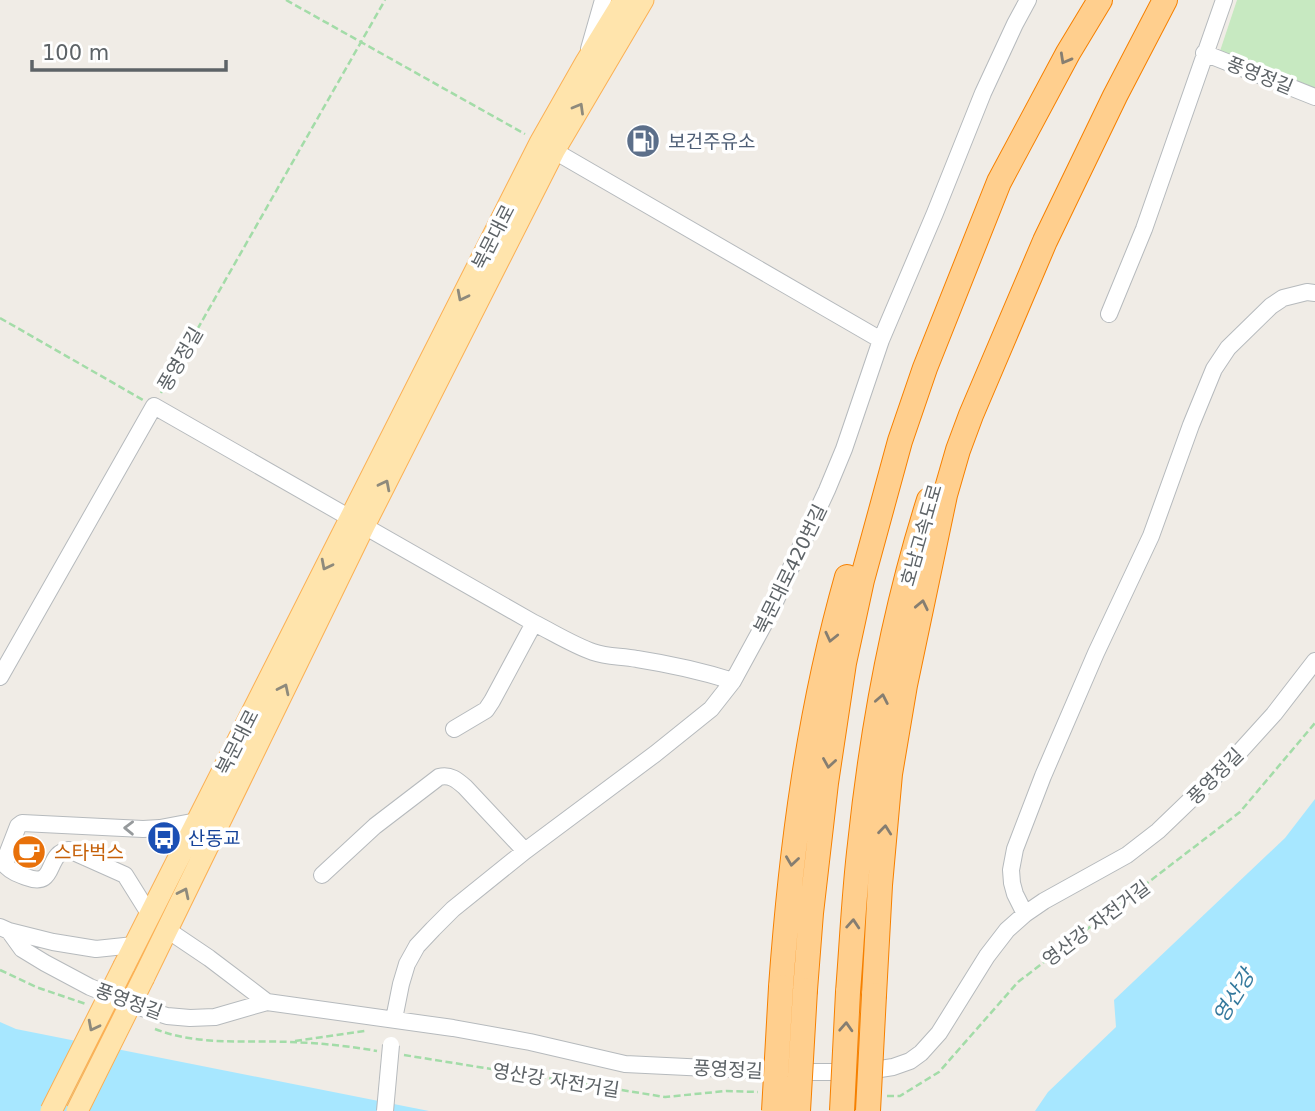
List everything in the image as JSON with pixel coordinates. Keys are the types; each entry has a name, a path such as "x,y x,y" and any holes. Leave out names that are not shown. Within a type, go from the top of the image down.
{"highway":[{"path":"770,1102 788,896 817,698 834,623 876,477 916,355 949,277 1068,53 1100,0"},
{"name":"호남고속도로","path":"842,1111 859,845 870,763 892,643 923,521 960,409 991,332 1069,162 1149,0"},
{"path":"877,1103 874,995 890,774 945,495 976,403 1045,242 1115,96 1165,0"},
{"path":"798,1111 811,913 826,783 844,663 862,580 900,441 925,369 999,182"}],"main road":[{"name":"북문대로","path":"51,1111 197,821 357,522 547,147 586,62 624,0"},
{"name":"북문대로","path":"547,147 643,0"},
{"name":"북문대로","path":"77,1111 144,976 357,522"}],"street":[{"path":"586,62 603,0"},
{"name":"북문대로420번길","path":"386,1111 391,1040 401,984 407,964 417,946 453,909 525,851 702,717 733,681 769,615 822,501 844,449 881,340 983,93 1028,0"},
{"path":"1108,313 1144,229 1224,0"},
{"name":"풍영정길","path":"1204,53 1315,97"},
{"path":"547,147 881,340"},
{"path":"1025,915 1012,883 1011,870 1015,849 1085,678 1151,536 1214,369 1228,348 1271,306 1283,298 1307,292 1315,293"},
{"path":"154,406 534,623 593,652 701,671 733,681"},
{"name":"풍영정길","path":"0,677 154,406"},
{"path":"454,729 485,710 492,701 534,623"},
{"name":"풍영정길","path":"4,929 22,948 45,963 90,987 153,1013 190,1018 215,1017 267,1002 391,1040 530,1042 625,1064 789,1072 861,1072 894,1068 910,1061 939,1033 987,956 1007,930 1044,901 1128,855 1158,831 1235,757 1274,714 1315,661"},
{"path":"322,875 375,826 439,777 444,776 455,779 465,787 525,851"},
{"path":"149,915 125,875 69,850 63,850 58,855 46,877 40,881 12,872 6,866 6,857 18,826 22,823 128,829 160,828 197,821"},
{"path":"4,929 53,942 96,949 134,945"},
{"path":"166,929 267,1002"}],"path":[{"path":"286,0 547,147"},
{"name":"풍영정길","path":"154,406 384,0"},
{"path":"0,318 154,406"},
{"name":"영산강 자전거길","path":"877,1103 900,1096 939,1072 1018,982 1240,812 1315,723"},
{"path":"0,970 36,987 92,1006"},
{"name":"영산강 자전거길","path":"149,1026 174,1035 205,1041 291,1042 356,1047 391,1040 665,1097 726,1091 770,1102"},
{"path":"291,1042 362,1031 391,1040"}],"green space":[{"path":"1237,0 1315,0 1315,91 1219,54"}],"water":[{"name":"영산강","path":"1315,799 1315,1111 1035,1111 1048,1092 1116,1027 1114,1000 1285,838"},
{"path":"0,1022 16,1029 429,1111 0,1111"}],"place":[{"name":"보건주유소","path":"643,141"},
{"name":"산동교","path":"164,838"},
{"name":"스타벅스","path":"29,852"}]}
